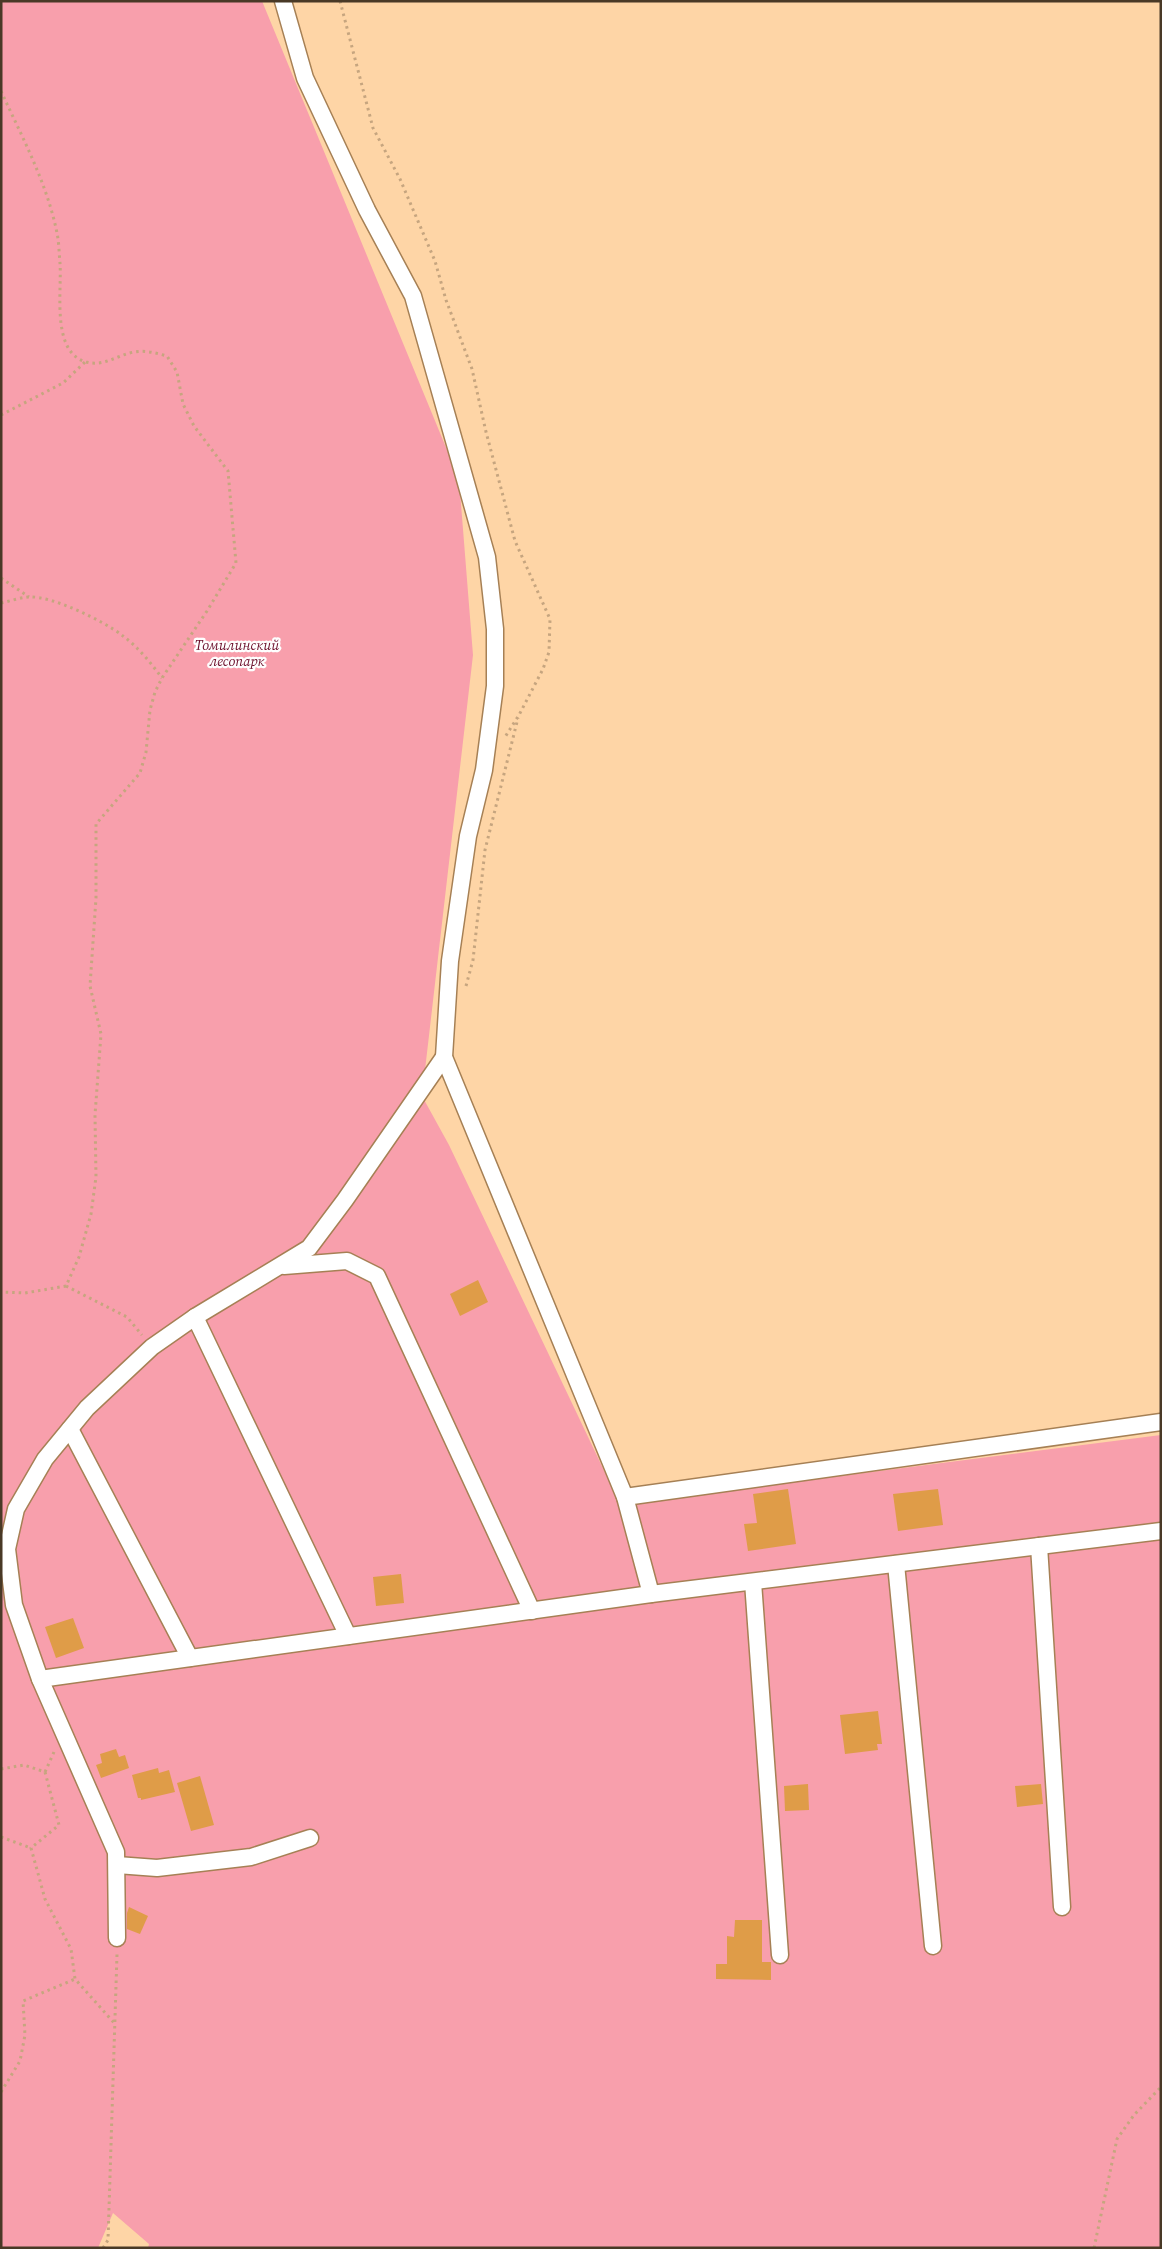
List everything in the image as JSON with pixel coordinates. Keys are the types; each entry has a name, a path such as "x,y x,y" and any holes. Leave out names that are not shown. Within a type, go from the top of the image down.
{"street":[{"path":"283,1 305,78 366,210 413,296 487,557 495,629 495,686 484,770 468,836 452,951 444,1057 625,1497 651,1594"},
{"path":"117,1938 116,1852 40,1679 14,1605 6,1549 16,1509 45,1459 87,1408 152,1347 195,1317 309,1248 356,1185 444,1057"},
{"path":"279,1267 347,1261 377,1276 532,1611"},
{"path":"195,1317 348,1636"},
{"path":"625,1497 1161,1422"},
{"path":"70,1430 190,1658"},
{"path":"40,1679 651,1594 1161,1531"},
{"path":"1039,1546 1062,1907"},
{"path":"896,1564 933,1946"},
{"path":"753,1582 780,1955"},
{"path":"116,1865 157,1868 251,1857 310,1838"}],"path":[{"path":"340,1 373,128 400,179 435,261 446,300 472,369 486,432 516,540 550,619 549,652 543,669 504,739"},
{"path":"1,91 42,184 57,233 63,338 68,350 85,362 101,364 134,352 149,352 167,356 177,372 183,404 194,426 228,471 236,563 207,611 162,678 150,710 146,752 140,773 96,824 96,898 90,986 101,1034 95,1115 96,1177 91,1214 79,1258 66,1286"},
{"path":"1,415 62,383 85,362"},
{"path":"1,578 29,597"},
{"path":"1,603 29,597 56,602 102,623 123,636 149,661 162,678"},
{"path":"465,991 473,960 485,850 519,715"},
{"path":"1,1292 25,1293 66,1286 127,1317 152,1347"},
{"path":"1,1769 24,1765 45,1772 59,1825 31,1848"},
{"path":"1,1837 31,1848"},
{"path":"31,1848 45,1899 71,1948 75,1979 116,2025"},
{"path":"104,2248 108,2240 116,2025 117,1938"},
{"path":"1,2092 20,2061 25,2035 23,2001 75,1979"},
{"path":"1094,2248 1117,2139 1134,2115 1161,2087"}],"green space":[{"name":"Томилинский лесопарк","path":"1,1 262,1 459,479 473,655 422,1096 449,1145 620,1504 1161,1435 1161,2248 148,2248 149,2244 113,2213 98,2248 1,2248"}],"building":[{"path":"478,1280 488,1302 460,1316 450,1294"},
{"path":"788,1489 796,1544 748,1551 744,1524 757,1523 753,1494"},
{"path":"938,1489 943,1525 898,1531 893,1494"},
{"path":"401,1574 404,1603 376,1606 373,1577"},
{"path":"73,1618 84,1648 56,1658 45,1627"},
{"path":"878,1711 882,1744 877,1744 878,1750 845,1754 840,1715"},
{"path":"116,1749 119,1757 125,1755 129,1768 101,1778 96,1765 102,1763 100,1754"},
{"path":"158,1768 159,1773 169,1770 175,1792 141,1800 141,1798 138,1798 132,1775"},
{"path":"200,1776 214,1825 191,1831 177,1783"},
{"path":"808,1784 809,1810 785,1811 784,1786"},
{"path":"1041,1784 1043,1804 1017,1807 1015,1786"},
{"path":"129,1907 148,1916 140,1934 127,1929"},
{"path":"735,1920 762,1920 762,1962 771,1962 771,1980 716,1979 716,1964 727,1964 727,1936 734,1937"}]}
